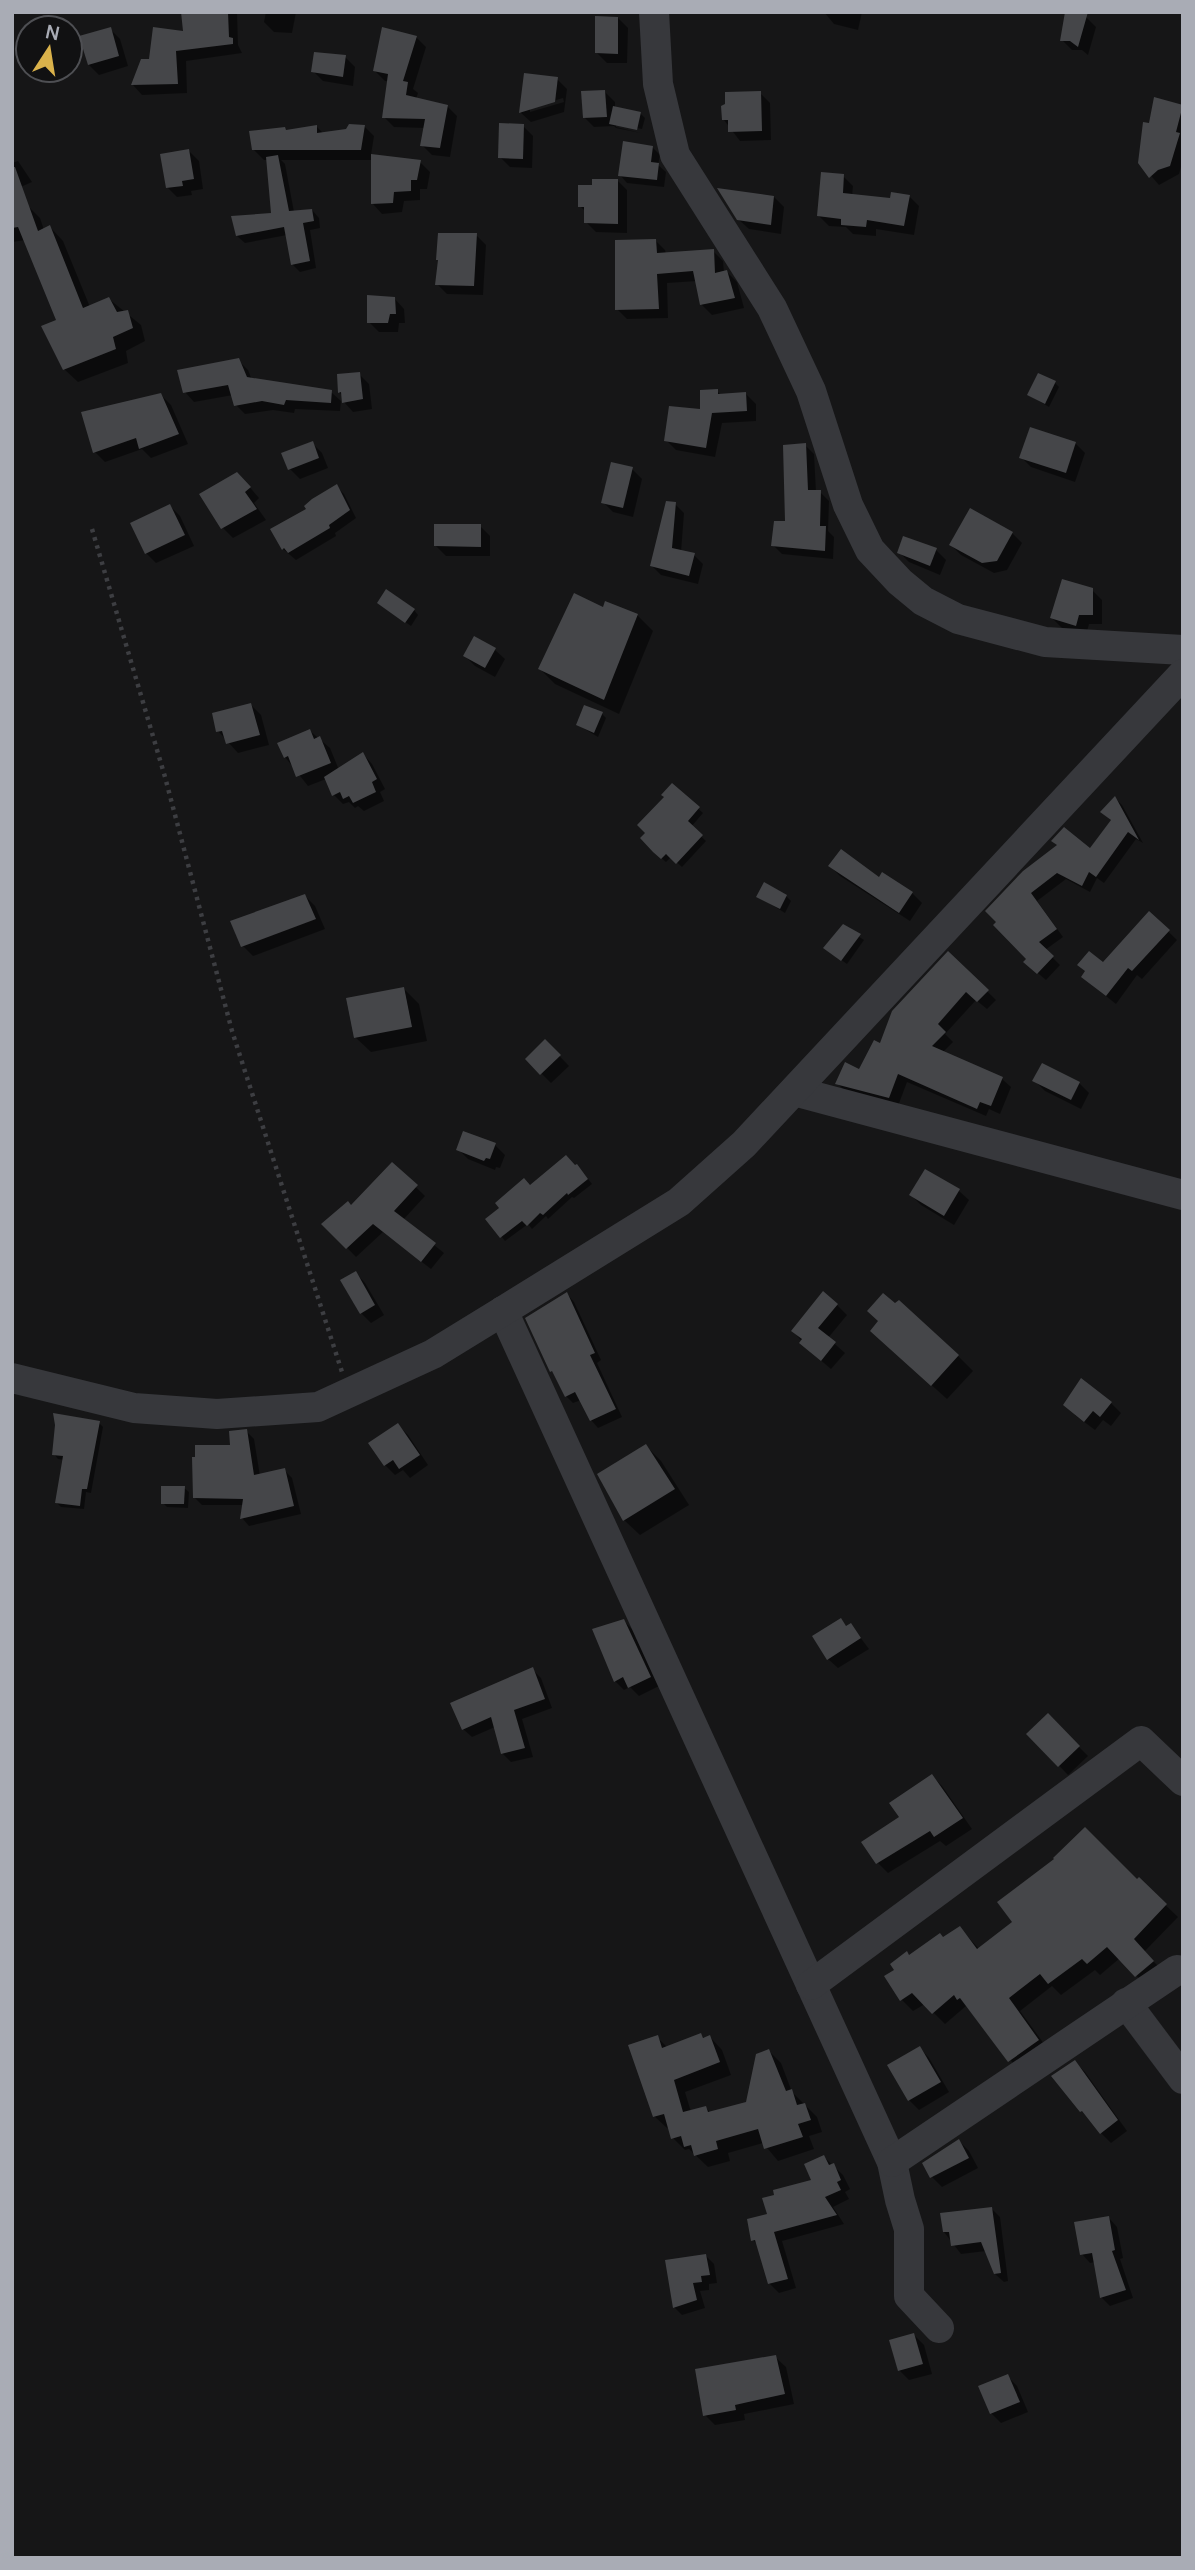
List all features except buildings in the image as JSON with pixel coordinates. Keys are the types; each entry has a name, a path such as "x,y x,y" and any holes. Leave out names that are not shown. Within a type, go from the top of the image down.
{"street":[{"path":"654,12 658,84 676,155 772,308 811,391 848,505 870,550 900,582 923,601 958,619 1045,642 1183,650"},
{"path":"12,1378 134,1408 216,1414 318,1407 433,1354 678,1202 744,1144 1183,674"},
{"path":"794,1091 1183,1195"},
{"path":"503,1311 892,2162 909,2229 909,2296 939,2328"},
{"path":"811,1985 1141,1741 1183,1781"},
{"path":"892,2162 1177,1970"},
{"path":"1126,2003 1183,2079"}],"path":[{"path":"92,529 165,776 232,1031 349,1392"}]}
